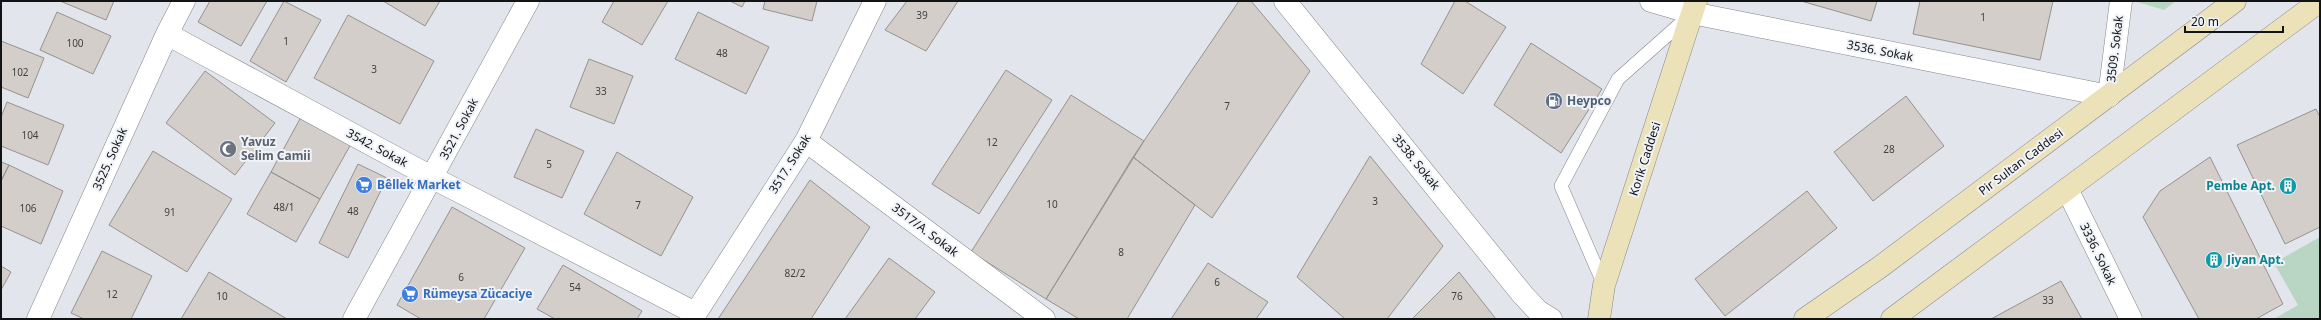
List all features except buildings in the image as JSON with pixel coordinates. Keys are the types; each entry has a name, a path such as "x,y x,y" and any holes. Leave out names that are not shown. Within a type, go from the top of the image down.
{"main road":[{"name":"Pir Sultan Caddesi","path":"1805,319 1880,267 2235,1"},
{"path":"1892,319 2320,1"},
{"name":"Korik Caddesi","path":"1599,319 1604,285 1694,7"}],"street":[{"name":"3525. Sokak","path":"38,319 167,34 184,1"},
{"name":"3521. Sokak","path":"354,319 433,178 528,1"},
{"name":"3517. Sokak","path":"694,316 806,141 875,1"},
{"name":"3538. Sokak","path":"1285,1 1523,295 1538,311 1551,319"},
{"name":"3536. Sokak","path":"1651,1 1694,7 2109,96"},
{"name":"3509. Sokak","path":"2109,96 2121,1"},
{"name":"3542. Sokak","path":"167,34 433,178 694,316"},
{"name":"3517/A. Sokak","path":"806,141 1044,319"},
{"name":"3336. Sokak","path":"2067,189 2131,319"}],"lane":[{"path":"1604,285 1561,186 1618,79 1694,7"}],"green space":[{"path":"2134,1 2176,1 2164,10"},
{"path":"2320,237 2320,319 2274,319 2298,305 2274,263"}],"place":[{"name":"Heypco","path":"1554,101"},
{"name":"Yavuz Selim Camii","path":"228,149"},
{"name":"Bêllek Market","path":"364,185"},
{"name":"Pembe Apt.","path":"2288,186"},
{"name":"Jiyan Apt.","path":"2214,260"},
{"name":"Rümeysa Zücaciye","path":"410,294"}]}
